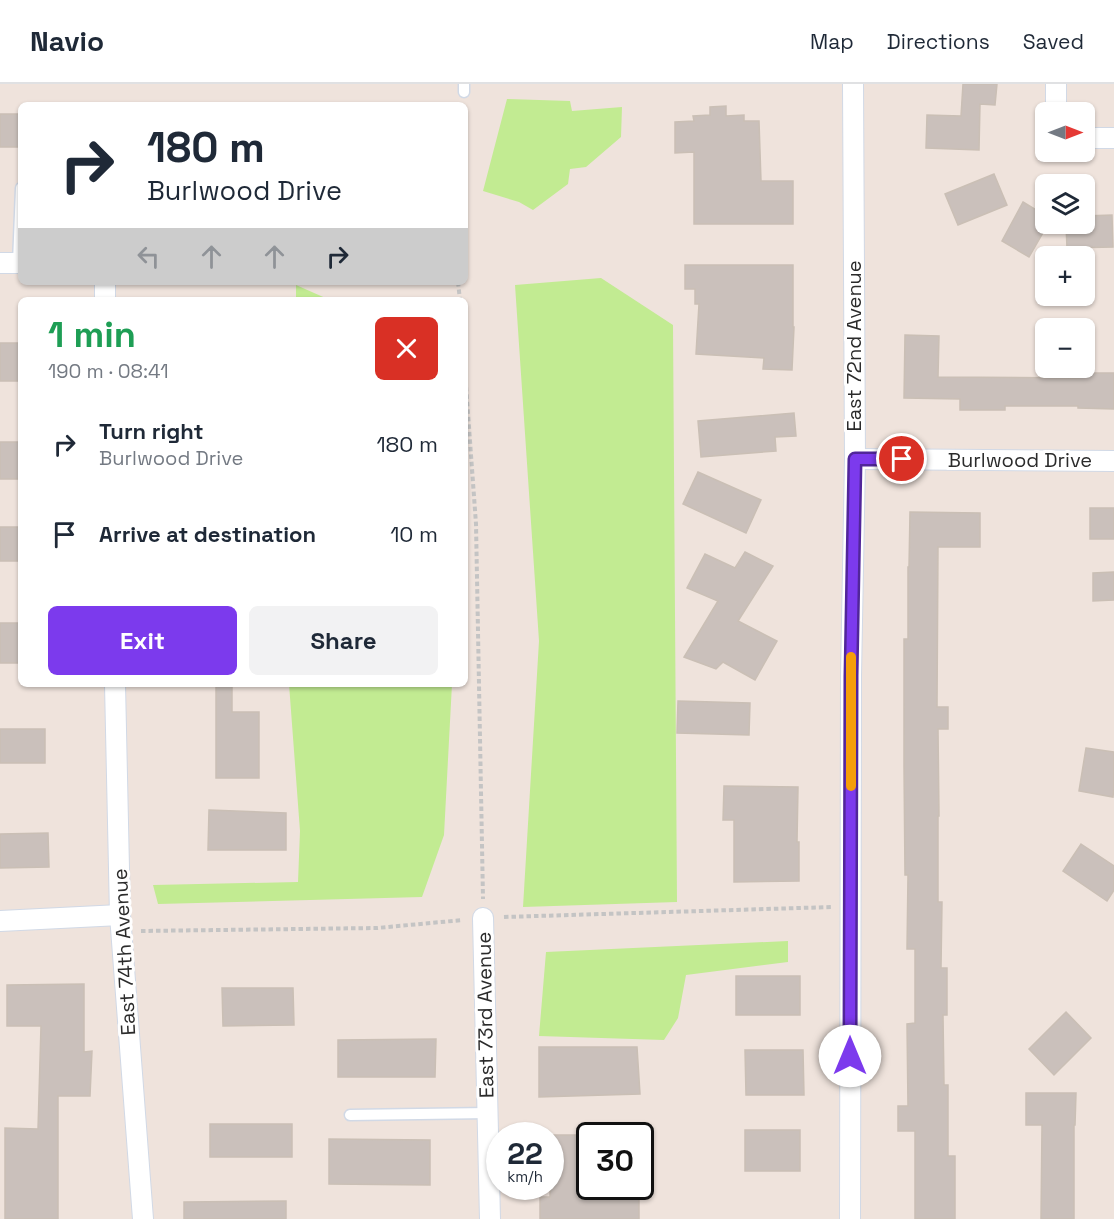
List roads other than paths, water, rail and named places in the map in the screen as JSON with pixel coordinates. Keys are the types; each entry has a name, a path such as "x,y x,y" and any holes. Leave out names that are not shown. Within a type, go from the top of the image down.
{"street":[{"name":"East 72nd Avenue","path":"850,1219 851,676 855,459 853,84"},
{"path":"1056,84 1056,102"},
{"path":"1095,138 1114,138"},
{"name":"Burlwood Drive","path":"855,459 1114,461"},
{"name":"East 74th Avenue","path":"115,687 120,915 143,1219"},
{"path":"0,921 120,915"},
{"name":"East 73rd Avenue","path":"483,918 490,1219"}],"lane":[{"path":"13,263 18,217"},
{"path":"350,1115 488,1113"}]}
